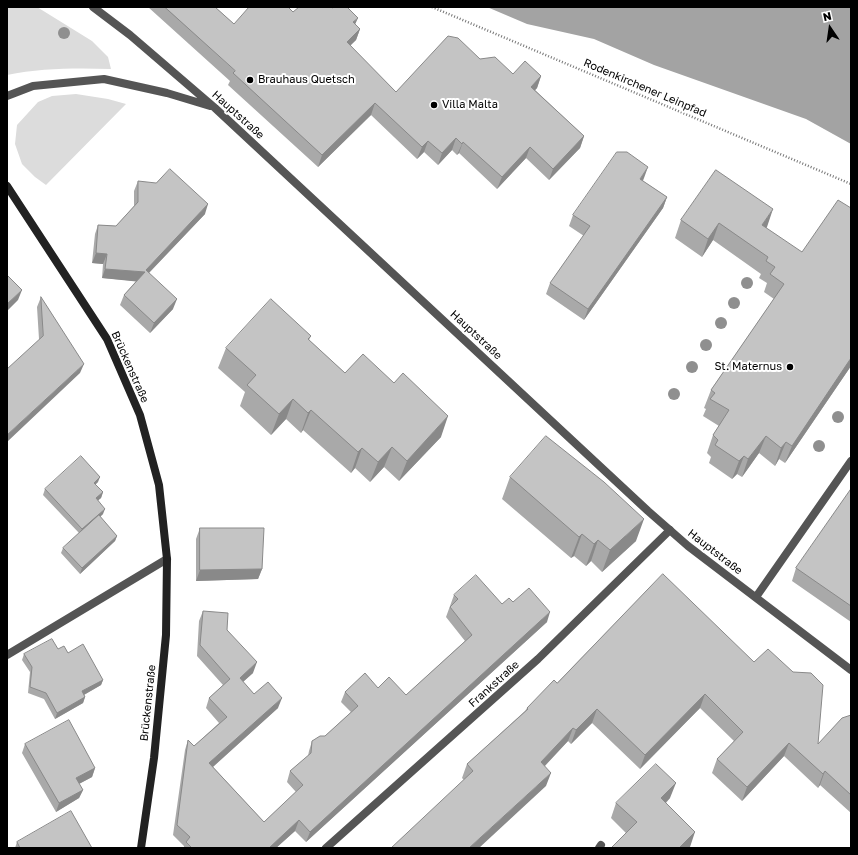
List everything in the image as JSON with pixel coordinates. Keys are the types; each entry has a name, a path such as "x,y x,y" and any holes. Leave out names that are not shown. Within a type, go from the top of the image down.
{"main road":[{"name":"Brückenstraße","path":"7,186 107,339 140,416 159,486 167,559 166,635 154,758 141,848"}],"street":[{"name":"Hauptstraße","path":"94,7 130,35 215,108 670,530 851,670"},
{"path":"7,96 33,86 104,79 168,93 215,108"},
{"path":"756,597 851,461"},
{"name":"Frankstraße","path":"326,848 538,659 670,530"},
{"path":"7,655 167,559"}],"path":[{"name":"Rodenkirchener Leinpfad","path":"432,7 851,184"}],"shaded area":[{"path":"7,7 37,7 92,41 108,57 111,69 59,69 7,75"},
{"path":"487,7 851,7 851,144 806,119 654,65 594,39 527,24"},
{"path":"76,94 108,99 126,104 46,185 35,177 22,164 15,144 17,125 38,102 52,96"}],"building":[{"path":"165,7 215,7 234,24 249,7 288,7 293,12 299,7 347,7 358,18 353,22 360,29 347,42 396,92 448,36 458,38 480,59 495,57 513,74 525,61 541,76 531,87 584,136 553,169 530,147 502,177 463,142 462,144 456,138 442,153 428,141 422,147 375,103 322,155 233,73 235,71"},
{"path":"617,152 627,152 648,167 640,179 667,197 588,309 550,283 590,226 573,215"},
{"path":"170,169 208,204 146,270 177,299 154,323 124,295 145,272 105,269 107,254 96,253 98,225 116,226 138,202 138,181 156,183"},
{"name":"St. Maternus","path":"716,170 773,209 762,225 802,252 838,200 851,208 851,358 792,446 786,442 781,448 766,436 748,459 744,456 739,461 715,445 718,440 713,435 729,410 710,399 715,393 711,390 784,284 770,274 775,267 766,261 768,257 719,223 708,239 681,220"},
{"path":"7,275 22,290 7,304"},
{"path":"41,297 84,364 7,435 7,369 43,336"},
{"path":"271,299 311,336 308,339 345,373 363,354 394,383 403,373 448,416 407,461 392,447 378,462 362,448 358,452 311,410 308,413 293,399 279,414 247,385 256,375 226,348"},
{"path":"546,436 604,482 644,519 610,550 598,540 594,544 582,534 579,537 510,477"},
{"path":"81,456 100,477 94,483 103,492 96,498 105,509 82,529 45,489"},
{"path":"851,489 851,606 796,568"},
{"path":"99,515 117,536 82,568 63,548"},
{"path":"200,528 264,528 262,569 200,570"},
{"path":"663,574 754,662 768,649 793,672 811,673 823,685 818,744 842,718 851,715 851,795 825,771 823,774 789,743 747,787 717,759 743,732 705,694 645,755 597,709 576,730 573,728 541,762 551,773 469,848 391,848 473,771 467,764 528,709 527,708 554,680 557,683"},
{"path":"476,575 502,604 509,598 513,602 529,588 550,612 310,832 299,820 269,848 192,848 186,842 190,837 177,825 188,740 194,746 227,717 209,698 230,679 200,645 203,611 228,613 227,630 257,662 240,678 254,694 268,682 282,698 209,763 264,822 303,785 290,771 311,753 312,741 320,736 325,736 358,706 345,692 365,673 378,688 389,677 406,695 472,635 450,607 458,599 454,595"},
{"path":"52,639 58,649 64,646 68,653 83,644 103,680 82,691 85,697 57,713 46,693 30,687 32,667 24,654"},
{"path":"69,720 95,768 76,778 83,790 59,803 25,744"},
{"path":"656,764 676,783 661,798 695,832 679,848 611,848 637,822 616,803"},
{"path":"71,811 92,848 20,848 17,842"}],"place":[{"name":"Brauhaus Quetsch","path":"250,80"},
{"name":"Villa Malta","path":"434,105"},
{"name":"St. Maternus","path":"790,367"}]}
